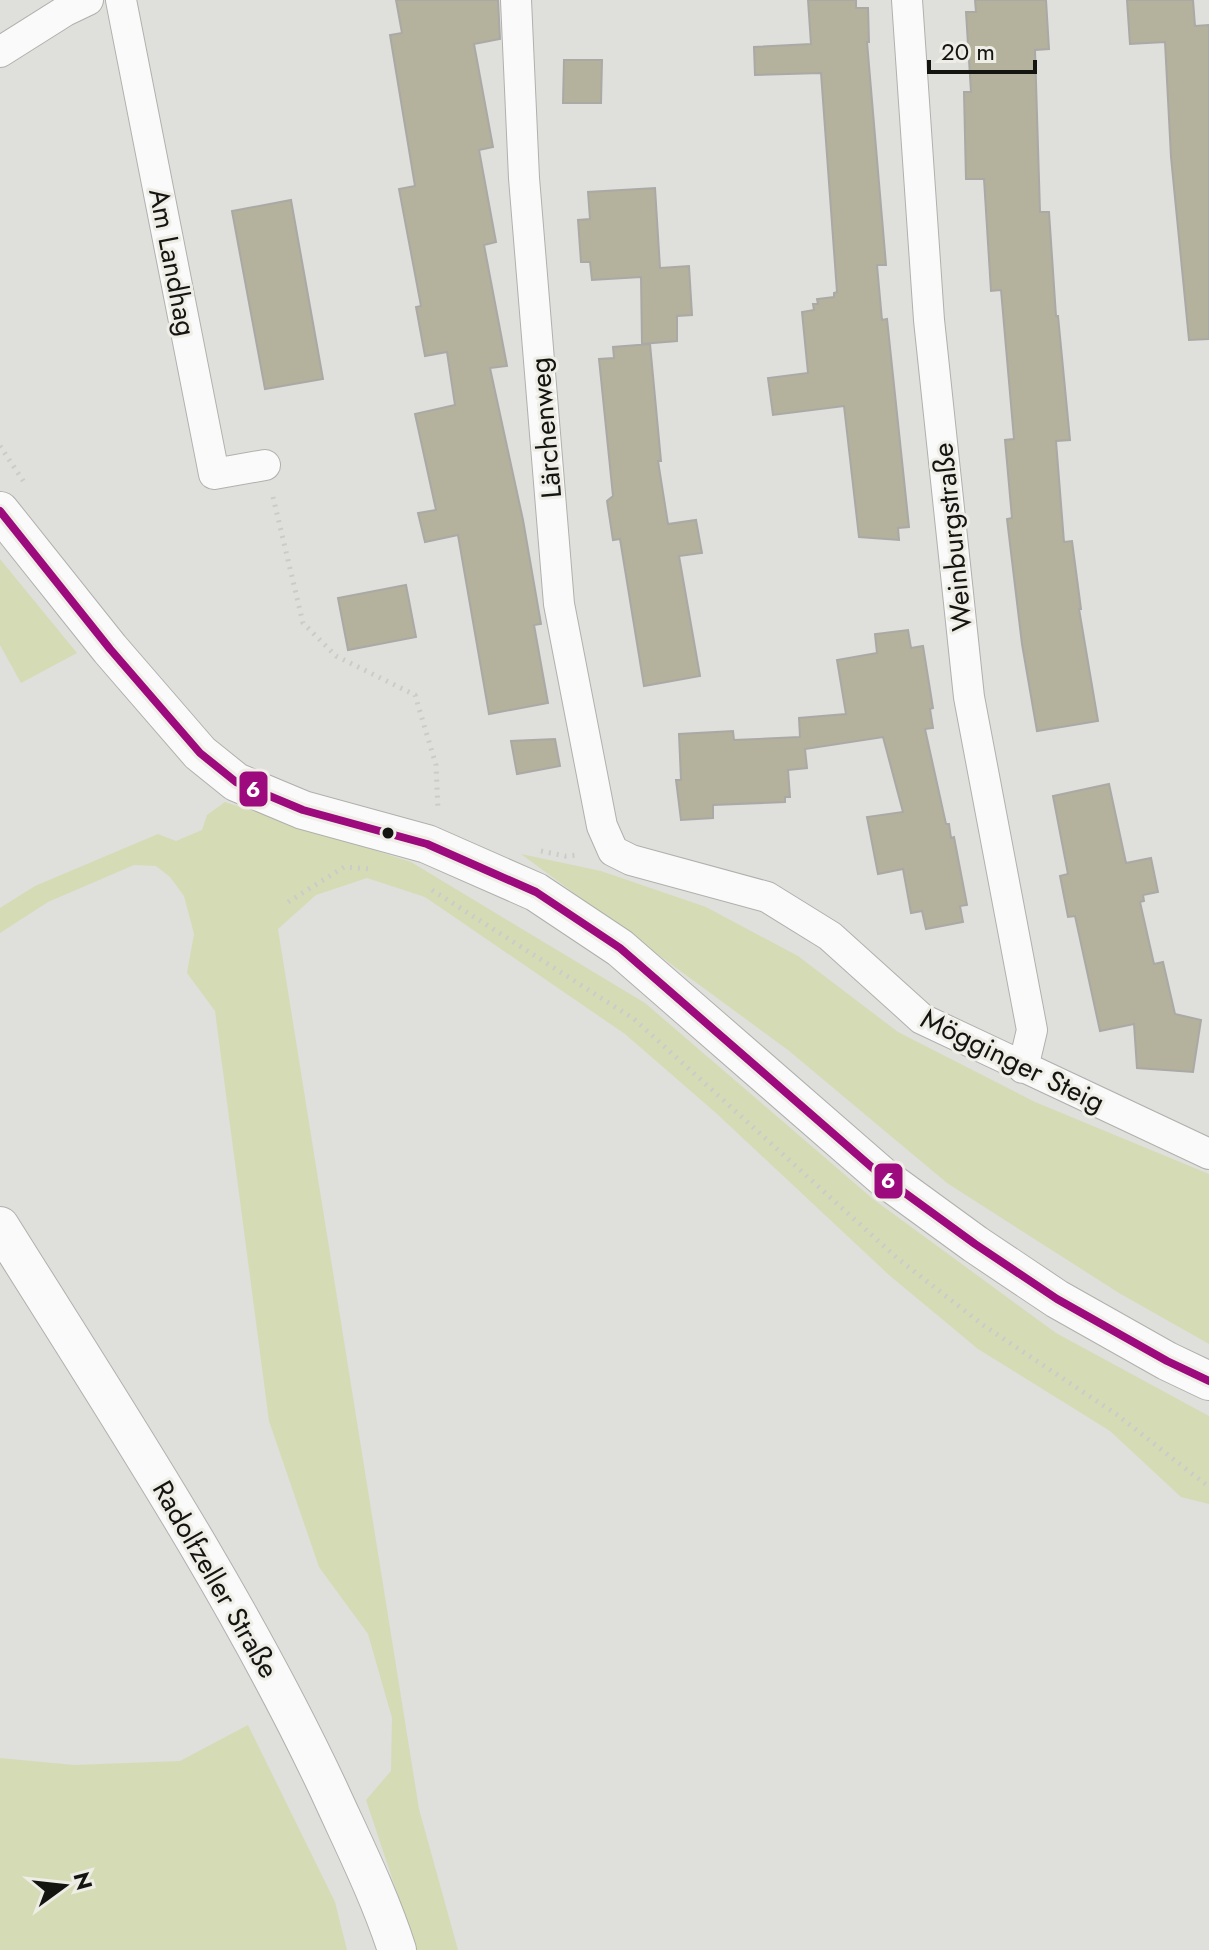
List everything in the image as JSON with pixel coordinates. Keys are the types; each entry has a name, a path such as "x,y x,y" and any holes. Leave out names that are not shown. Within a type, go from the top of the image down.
{"street":[{"name":"Am Landhag","path":"121,0 214,474 265,465"},
{"name":"Lärchenweg","path":"516,0 524,178 559,604 602,826 613,851"},
{"name":"Weinburgstraße","path":"907,0 929,320 969,697 1032,1030 1023,1068"},
{"path":"0,52 72,4"},
{"path":"0,511 110,649 200,753 236,782 303,810 427,844 536,892 620,948 883,1177 975,1244 1057,1299 1209,1381"},
{"name":"Mögginger Steig","path":"613,851 631,860 767,897 830,936 922,1019 1209,1154"},
{"name":"Radolfzeller Straße","path":"0,1226 163,1486 252,1639 359,1855 397,1950"}],"path":[{"path":"0,446 25,483"},
{"path":"265,465 303,623 336,656 415,695 436,765 439,805 427,844"},
{"path":"424,804 439,805 452,813"},
{"path":"534,850 565,856 613,851"},
{"path":"288,902 344,867 372,869"},
{"path":"422,884 634,1019 897,1258 983,1325 1116,1414 1209,1487"}],"green space":[{"path":"0,559 77,653 21,683 0,645"},
{"path":"225,802 411,862 645,1003 873,1199 1056,1333 1209,1416 1209,1504 1181,1497 1110,1431 978,1349 889,1275 716,1113 625,1034 425,897 367,878 316,895 278,929 419,1809 458,1950 416,1950 366,1800 391,1771 392,1718 368,1634 319,1567 269,1421 215,1011 187,973 194,934 184,896 170,877 156,866 134,865 48,902 0,933 0,908 35,886 158,834 176,841 202,830 207,815"},
{"path":"521,854 601,871 706,907 798,956 898,1032 1035,1102 1209,1174 1209,1344 1119,1293 947,1183 788,1050"},
{"path":"248,1725 335,1902 347,1950 0,1950 0,1758 74,1765 180,1761"}],"building":[{"path":"396,0 498,0 500,39 474,44 493,147 479,150 496,242 484,245 507,366 490,368 523,520 541,624 534,625 548,703 489,714 458,535 425,542 418,513 436,510 415,414 455,405 447,352 425,356 416,307 421,306 399,189 415,186 390,35 402,33"},
{"path":"808,0 856,0 856,8 868,8 867,42 886,265 877,265 882,320 887,319 909,527 898,528 899,540 859,537 844,406 773,415 768,378 808,373 802,312 814,310 813,304 818,304 817,299 834,297 837,292 821,73 755,75 754,47 811,44"},
{"path":"975,0 1046,0 1049,49 1035,50 1040,212 1049,212 1056,316 1070,440 1056,441 1064,542 1072,541 1079,609 1098,721 1037,731 1022,644 1007,519 1012,518 1005,440 1014,439 1001,290 991,291 984,179 966,179 964,92 971,92 966,12 976,12"},
{"path":"1127,0 1193,0 1195,26 1209,25 1209,339 1189,340 1171,157 1165,42 1130,44"},
{"path":"564,60 602,60 601,103 563,103"},
{"path":"655,188 660,268 689,266 692,315 677,316 677,341 642,344 641,277 592,280 590,262 581,262 578,220 590,219 588,192"},
{"path":"291,200 323,379 265,389 232,211"},
{"path":"650,344 661,461 658,461 668,524 696,520 702,553 679,556 700,676 644,686 620,539 613,540 607,501 613,496 599,359 614,358 613,347"},
{"path":"406,585 416,637 348,650 338,598"},
{"path":"908,630 911,648 923,646 933,708 930,709 933,728 925,729 946,824 949,824 951,838 954,837 967,905 960,906 963,922 926,929 922,911 911,913 903,869 878,874 867,817 903,812 883,737 805,749 807,768 788,770 790,797 785,797 785,802 713,805 713,818 681,820 676,780 681,780 679,734 733,731 734,740 800,737 799,718 846,714 837,660 877,653 875,634"},
{"path":"555,739 560,766 517,774 511,741"},
{"path":"1109,784 1126,863 1151,858 1158,892 1143,895 1144,901 1140,902 1154,964 1163,962 1175,1014 1201,1020 1193,1072 1137,1068 1134,1024 1100,1031 1075,916 1068,917 1060,876 1068,874 1053,796"}],"transit line":[{"name":"6","path":"0,511 110,649 200,753 236,782 303,810 427,844 536,892 620,948 883,1177 975,1244 1057,1299 1209,1381"}]}
